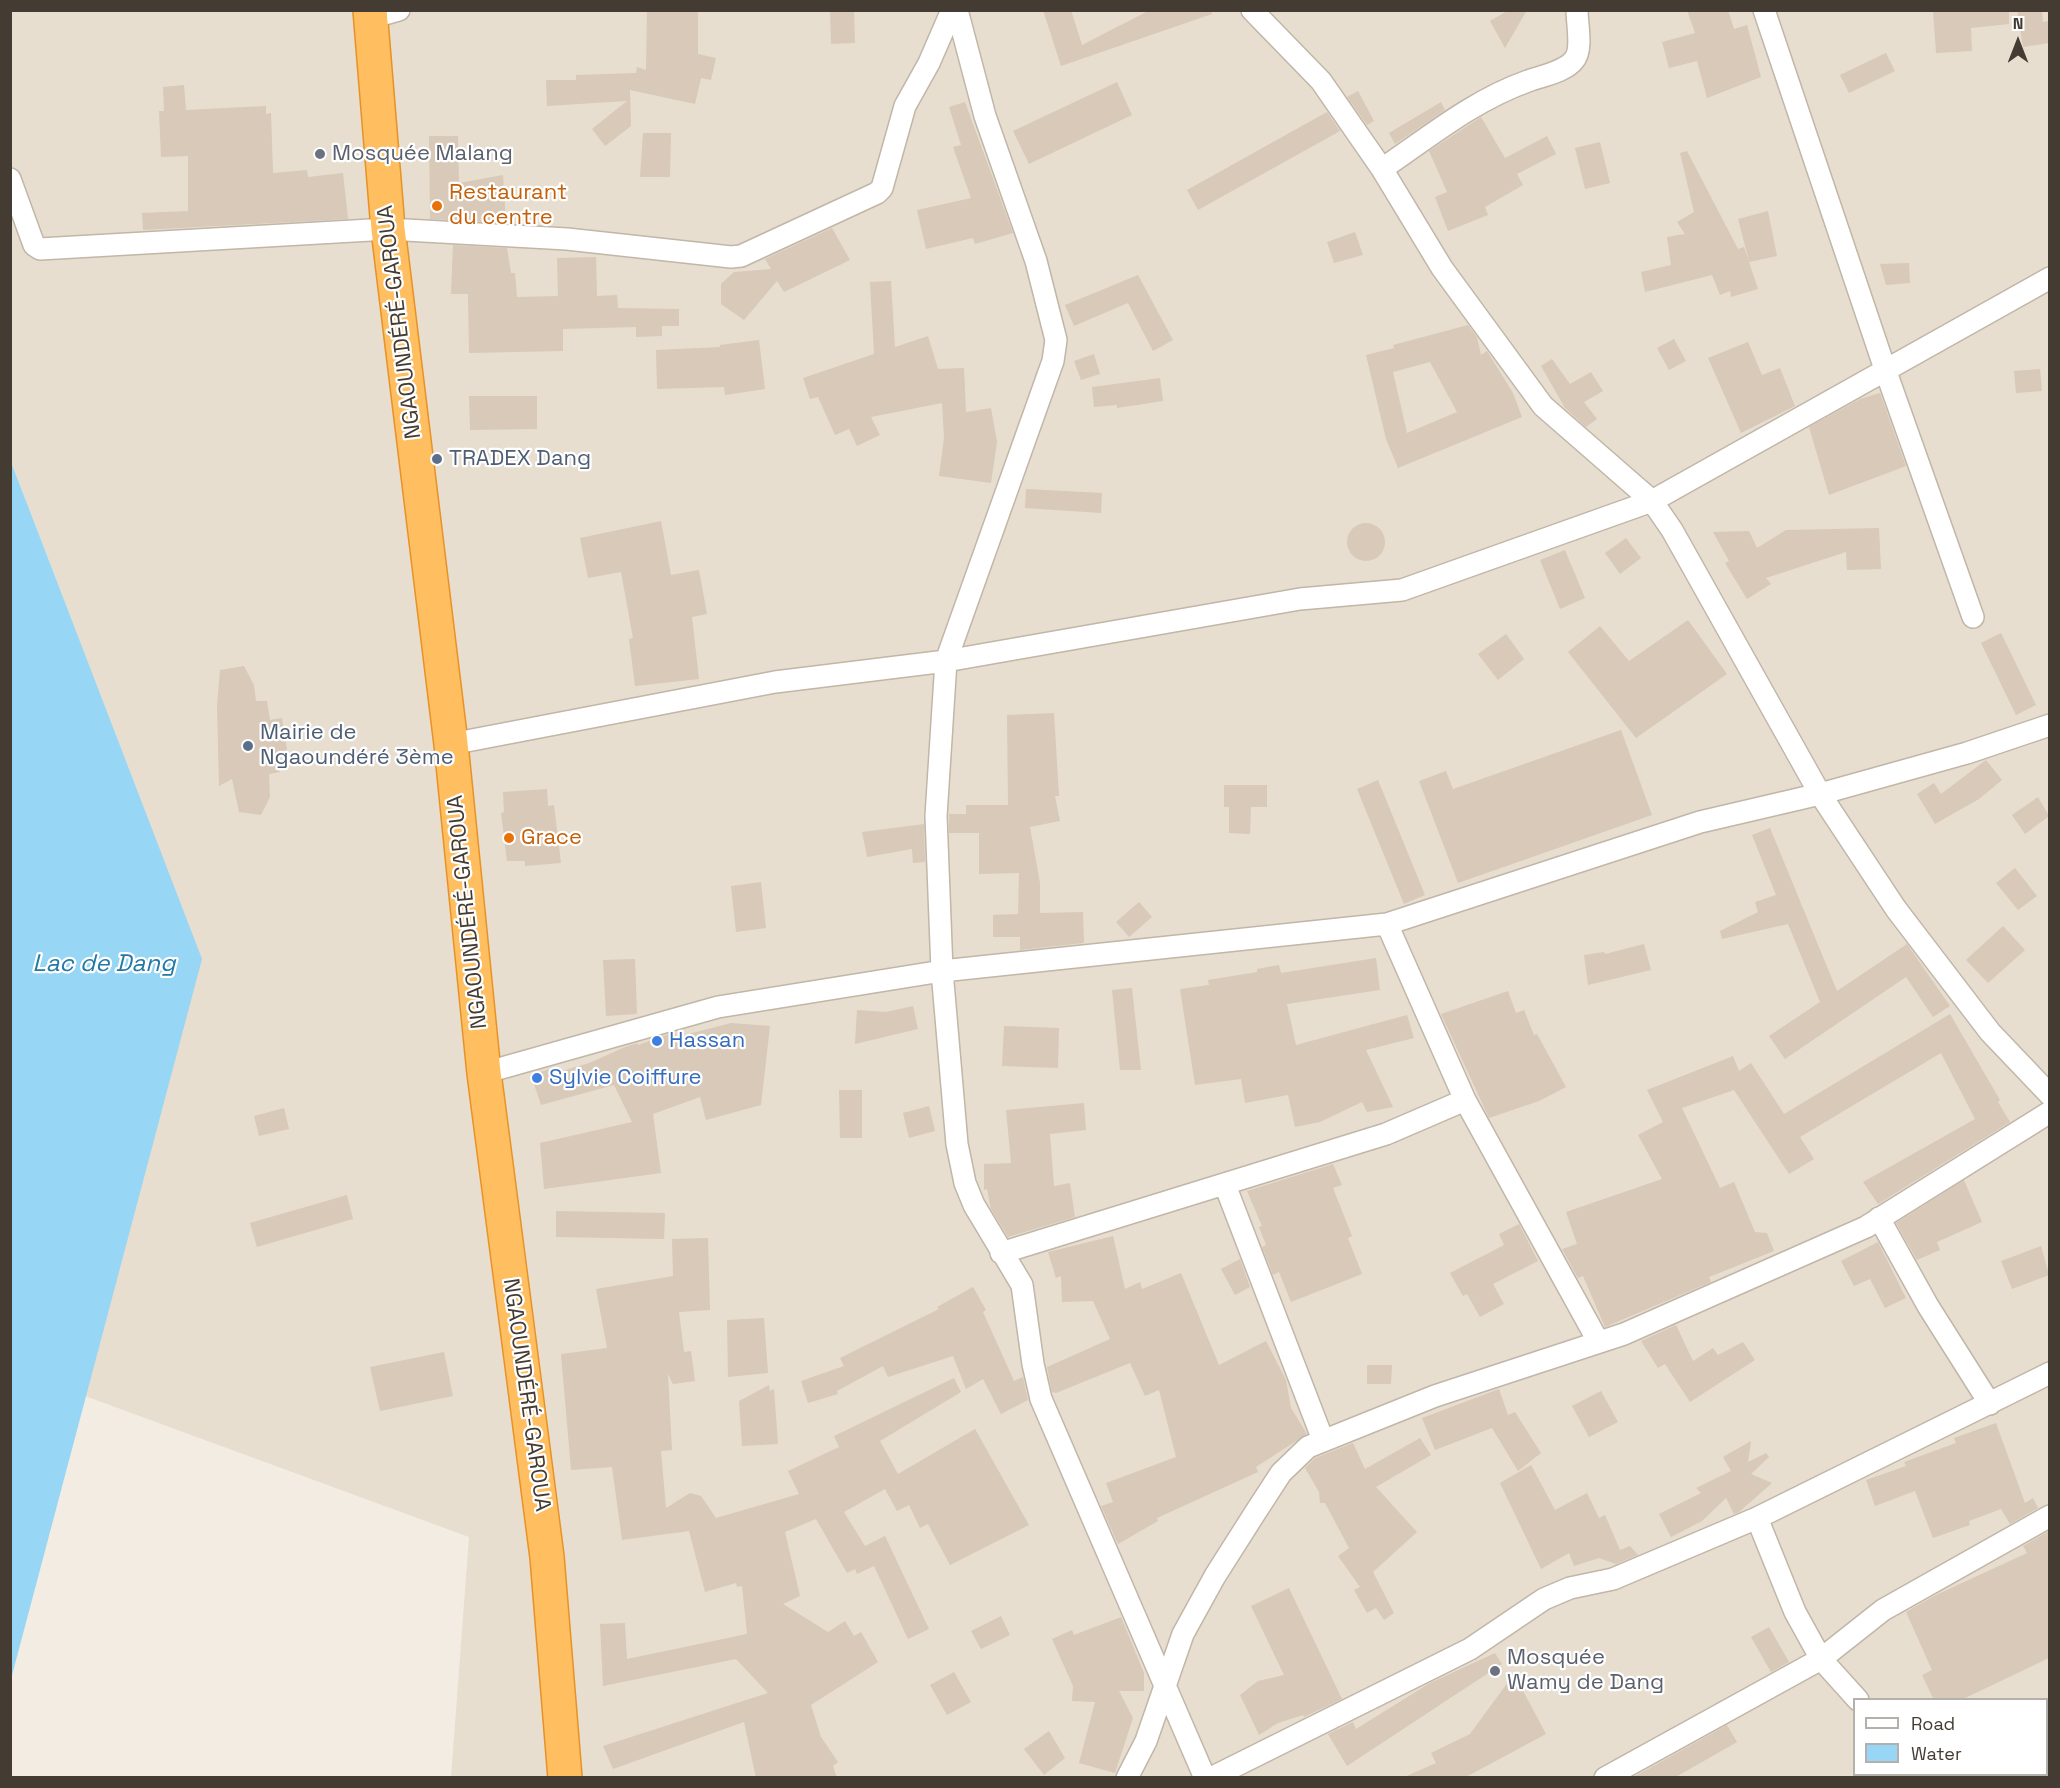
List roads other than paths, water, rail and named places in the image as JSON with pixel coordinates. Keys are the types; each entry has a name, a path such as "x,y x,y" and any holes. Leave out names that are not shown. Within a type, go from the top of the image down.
{"highway":[{"name":"NGAOUNDÉRÉ-GAROUA","path":"380,13 388,229 452,744 484,1073 548,1557 565,1778"}],"street":[{"path":"10,179 34,245 40,249 388,229 567,239 708,255 741,256 877,193 882,188 905,106 929,63 952,10"},
{"path":"957,10 985,116 1036,261 1056,348 946,661 936,816 942,971 957,1144 965,1183 1001,1253 1022,1285 1033,1364 1041,1399 1205,1778"},
{"path":"1252,10 1321,81 1382,169 1442,268 1537,400 1652,501 1672,530 1820,794 1896,909 1990,1032 2049,1095"},
{"path":"1382,169 1470,108 1504,89 1564,67 1574,60 1578,51 1577,10"},
{"path":"1764,10 1885,369 1973,617"},
{"path":"452,744 775,682 946,661 1263,605 1402,590 1652,501 2049,278"},
{"path":"484,1073 718,1007 942,971 1387,924 1700,822 1820,794 1967,753 2049,725"},
{"path":"1387,924 1465,1100 1598,1341"},
{"path":"1001,1253 1386,1134 1465,1100"},
{"path":"1127,1778 1146,1741 1183,1634 1215,1576 1281,1473 1308,1447 1435,1396 1624,1334 1866,1227 2049,1112"},
{"path":"1225,1185 1323,1440"},
{"path":"1879,1218 1928,1306 1990,1404"},
{"path":"1211,1778 1470,1648 1544,1599 1570,1588 1613,1579 1757,1518 2049,1373"},
{"path":"1605,1778 1821,1659 1883,1610 2049,1516"},
{"path":"1757,1518 1795,1612 1821,1659 1856,1698"}],"water":[{"name":"Lac de Dang","path":"11,462 202,959 11,1679"}],"place":[{"name":"Mosquée Malang","path":"320,154"},
{"name":"Restaurant du centre","path":"437,206"},
{"name":"TRADEX Dang","path":"437,459"},
{"name":"Mairie de Ngaoundéré 3ème","path":"248,746"},
{"name":"Grace","path":"509,838"},
{"name":"Hassan","path":"657,1041"},
{"name":"Sylvie Coiffure","path":"537,1078"},
{"name":"Mosquée Wamy de Dang","path":"1495,1671"}]}
